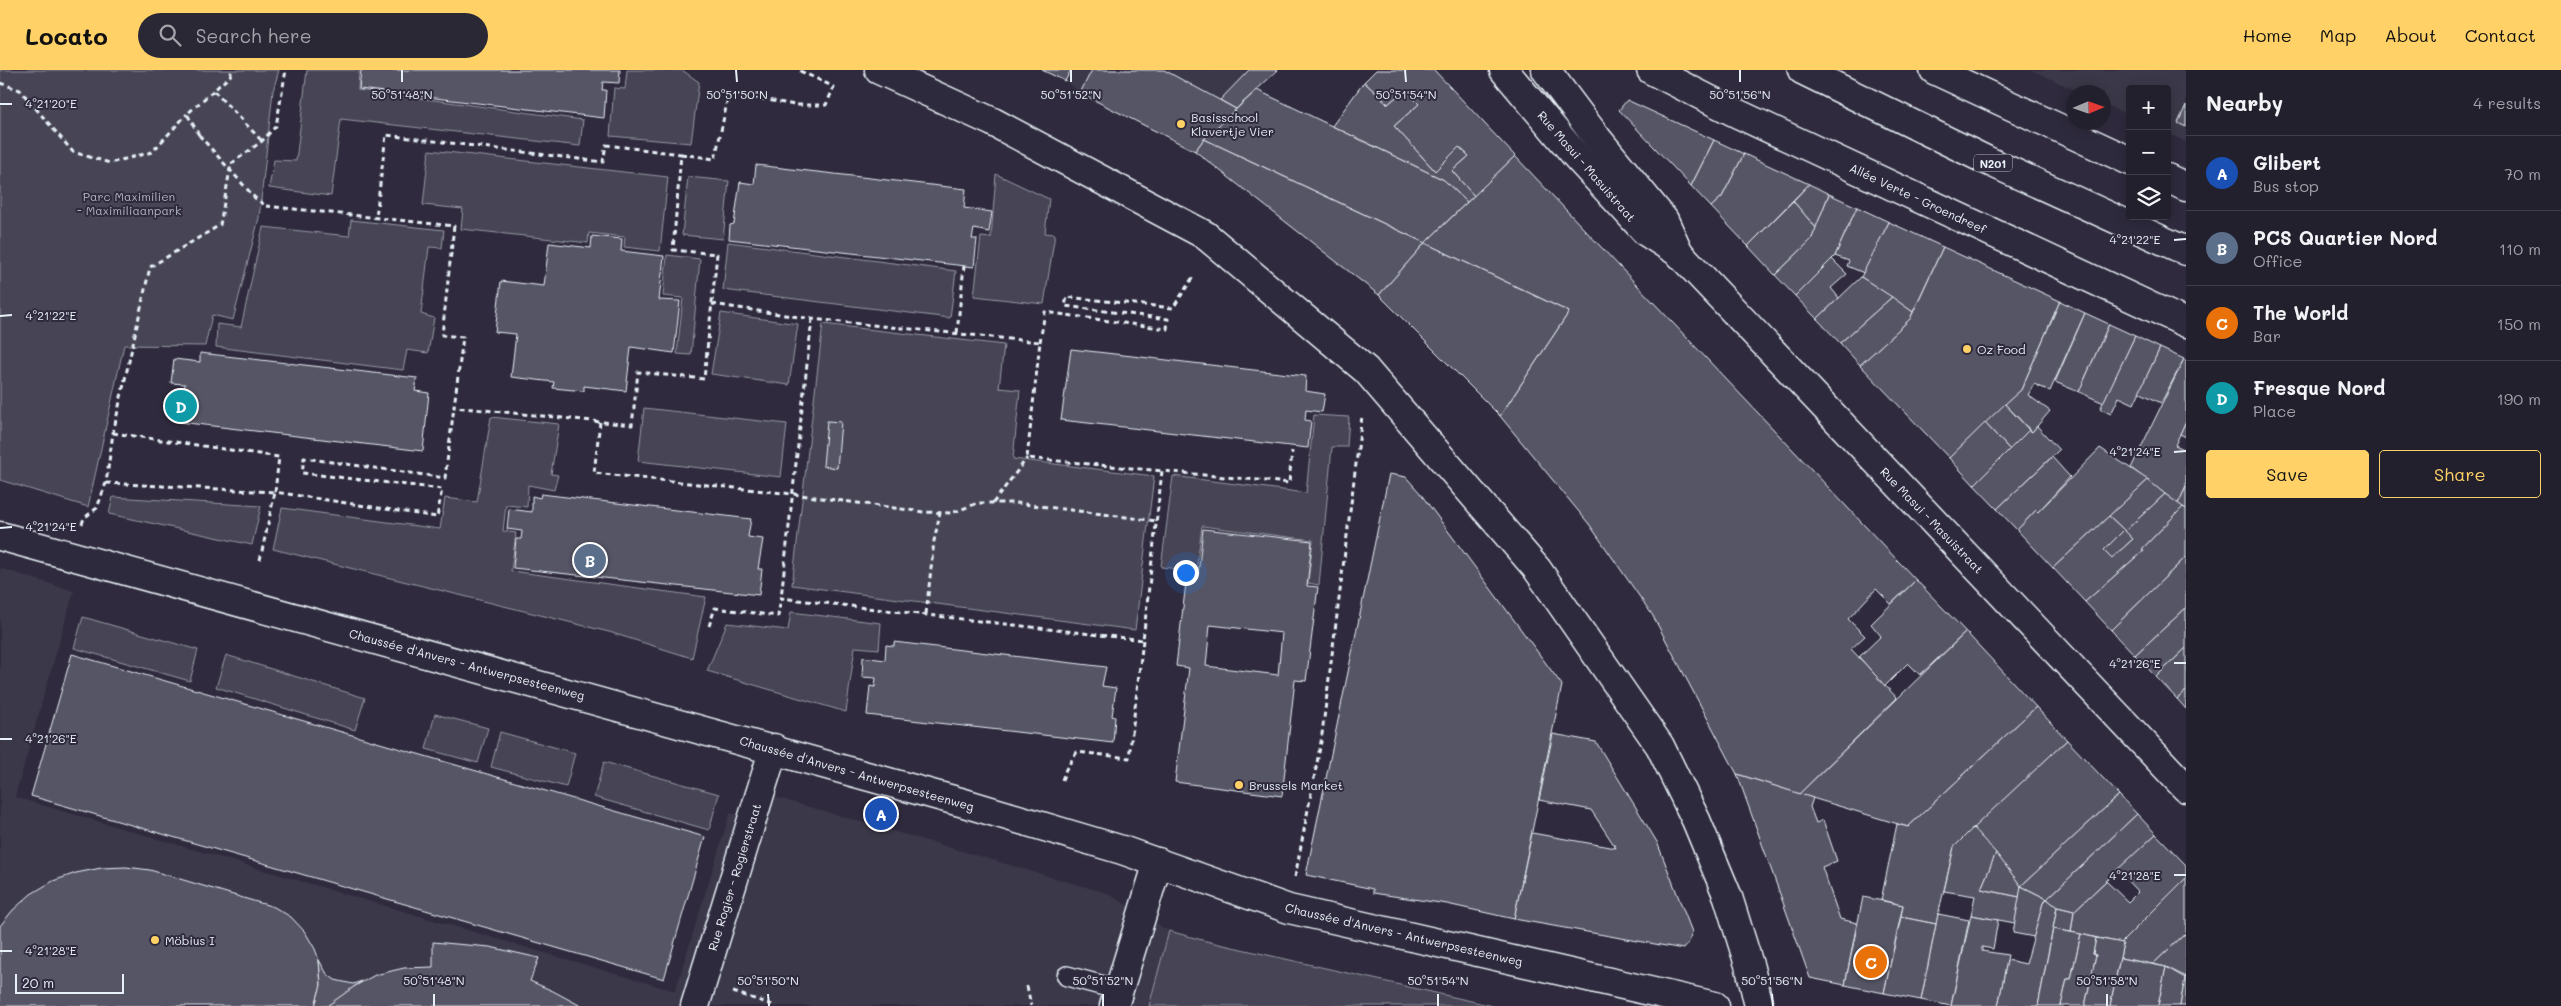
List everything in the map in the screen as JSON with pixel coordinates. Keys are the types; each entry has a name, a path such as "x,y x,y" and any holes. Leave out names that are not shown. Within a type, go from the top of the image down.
{"street":[{"path":"878,70 993,122 1205,235 1366,370 1537,569 1660,746 1696,820 1728,896 1750,968 1759,1006"},
{"name":"Rue Masui - Masuistraat","path":"1504,70 1577,157 1646,232 1679,252 2186,788"},
{"name":"Rue Masui - Masuistraat","path":"1546,70 1597,138 1664,220 1679,252"},
{"name":"Allée Verte - Groendreef","path":"1651,70 1734,112 2186,323"},
{"name":"N201","path":"1802,70 1986,160 2186,251"},
{"path":"1934,70 2126,159"},
{"path":"2171,180 2186,187"},
{"name":"Chaussée d'Anvers - Antwerpsesteenweg","path":"0,536 774,748 1158,862 1289,909 1715,1006"},
{"name":"Rue Rogier - Rogierstraat","path":"694,1006 774,748"},
{"path":"1116,998 1158,862"}],"lane":[{"path":"1067,976 1116,998"}],"path":[{"path":"0,82 20,90 73,152 110,163 152,152 187,114 230,76 232,70"},
{"path":"80,532 84,518 97,508 106,483 114,433 150,267 220,224 230,164 262,141 276,126 286,70"},
{"path":"376,217 386,134 603,162 606,145 715,159 729,93 795,105 826,105 834,87 798,70"},
{"path":"214,91 262,141"},
{"path":"106,483 275,492 437,517 442,489 302,472 304,458 445,478 463,337 442,335 454,226 266,206 255,198 199,135 187,114"},
{"path":"454,407 632,425 638,372 704,379 717,254 673,250 681,154"},
{"path":"957,333 964,266"},
{"path":"993,503 1027,458 1045,312 1168,329 1168,319 1066,306 1067,297 1173,308 1193,277"},
{"path":"712,304 812,319 1040,342"},
{"path":"709,626 715,608 778,616 812,319"},
{"path":"1289,909 1321,742 1366,370"},
{"path":"600,422 594,473 793,494 940,513 952,514 978,503 1016,503 1157,521"},
{"path":"114,433 279,457 275,492 260,560"},
{"path":"1027,458 1288,483 1292,451"},
{"path":"1062,780 1066,769 1078,752 1129,758 1162,472"},
{"path":"926,614 934,541 940,513"},
{"path":"780,598 1143,640"},
{"path":"1027,986 1031,1006"},
{"path":"733,992 776,1006"}],"shaded area":[{"name":"Basisschool Klavertje Vier","path":"1042,70 1278,70 1204,139 1195,151 1080,93 1065,81"},
{"path":"2031,70 2186,70 2186,142 2171,135 2171,85 2126,85 2126,114 2111,107 2111,85 2066,86"},
{"path":"0,568 74,591 15,797 675,991 730,813 738,815 744,788 1107,893 1169,931 1149,1006 0,1006"}],"green space":[{"name":"Parc Maximilien - Maximiliaanpark","path":"0,70 279,70 273,91 259,218 233,320 212,315 205,346 124,345 88,507 0,480"},
{"path":"307,70 359,70 358,90 583,120 580,146 341,119 331,196 269,188 274,160 296,161"},
{"path":"627,70 682,70 699,82 691,143 610,136 614,88 625,89"},
{"path":"429,150 668,177 660,251 624,247 625,237 589,233 588,243 461,229 463,209 423,205"},
{"path":"996,174 1049,199 1045,233 1055,234 1044,304 974,296 981,237 991,238"},
{"path":"688,177 729,181 723,239 682,235"},
{"path":"351,220 444,230 442,248 429,247 421,314 434,318 428,353 407,350 403,370 216,347 217,324 241,327 263,227 349,236"},
{"path":"728,242 956,271 950,318 723,290"},
{"path":"667,255 700,259 691,355 677,354 683,298 663,296"},
{"path":"721,313 798,324 789,385 711,374"},
{"path":"823,324 1004,345 999,388 1020,390 1013,459 1154,476 1135,630 792,585"},
{"path":"644,408 787,424 781,477 638,461"},
{"path":"1314,415 1349,417 1347,447 1332,447 1319,585 1308,583 1313,540 1202,526 1196,571 1161,567 1173,476 1306,493"},
{"path":"491,417 559,424 551,474 558,475 554,490 528,485 527,507 506,505 503,531 516,533 511,571 706,597 692,658 609,632 273,549 282,508 440,529 445,498 477,502"},
{"path":"113,497 261,506 252,545 109,514"},
{"path":"791,612 881,623 879,649 855,647 846,712 707,671 727,623 788,630"},
{"path":"83,617 198,650 190,681 74,648"},
{"path":"226,655 365,698 355,730 216,687"},
{"path":"435,714 488,728 478,763 426,749"},
{"path":"500,732 575,753 566,787 491,767"},
{"path":"604,762 719,794 709,830 594,797"},
{"path":"1169,931 1206,941 1493,1006 1149,1006"}],"building":[{"path":"361,70 620,70 619,83 603,82 602,90 606,90 604,118 359,89"},
{"path":"1042,70 1071,70 1065,81"},
{"name":"Basisschool Klavertje Vier","path":"1092,70 1164,70 1236,109 1204,139 1195,151 1080,93"},
{"path":"1249,70 1278,70 1236,109 1220,100"},
{"path":"1376,70 1434,70 1515,156 1474,196 1452,171 1469,156 1459,147 1435,171 1394,126 1419,104 1405,90 1388,104 1364,82"},
{"path":"1364,82 1388,104 1405,90 1419,104 1394,126 1435,171 1459,147 1469,156 1452,171 1474,196 1467,202 1444,180 1332,126"},
{"path":"1257,90 1444,180 1467,202 1425,243 1204,139"},
{"path":"1627,100 1714,140 1691,186 1619,110"},
{"path":"2186,105 2186,127 2178,123"},
{"path":"1204,139 1425,243 1379,295 1195,151"},
{"path":"1714,140 1744,154 1722,197 1711,207 1691,186"},
{"path":"1744,154 1809,184 1748,246 1711,207 1722,197"},
{"path":"1515,156 1916,580 1891,604 1876,589 1848,619 1865,636 1851,649 1897,698 1799,794 1737,774 1653,616 1589,524 1500,416 1569,312 1425,243"},
{"path":"756,165 966,189 964,208 992,212 989,232 974,229 972,239 977,239 974,267 729,239 730,225 734,224 740,182 754,184"},
{"path":"1809,184 1829,194 1816,228 1793,201"},
{"path":"1829,194 1857,207 1835,256 1795,296 1775,275 1811,240"},
{"path":"1793,201 1816,228 1811,240 1775,275 1748,246"},
{"path":"1857,207 1889,222 1864,273 1847,266 1849,261 1835,256"},
{"path":"1889,222 1943,247 1913,312 1861,277"},
{"path":"592,236 622,239 621,251 664,256 659,300 680,301 674,353 631,347 626,391 584,386 584,391 553,388 554,382 511,377 516,334 495,332 501,281 544,286 549,243 591,248"},
{"path":"1425,243 1569,312 1500,416 1379,295"},
{"path":"1943,247 2060,301 2021,390 1949,458 1860,365 1910,319"},
{"path":"1832,259 1847,274 1831,288 1839,298 1817,319 1795,296"},
{"path":"1861,277 1892,297 1840,343 1817,319"},
{"path":"1892,297 1913,312 1910,319 1860,365 1840,343"},
{"path":"2060,301 2085,313 2050,391 2034,384 2028,395 2050,411 2032,432 2005,404 2021,390"},
{"path":"2085,313 2109,324 2079,392 2055,382"},
{"path":"2109,324 2135,336 2104,403 2079,392"},
{"path":"2135,336 2160,348 2134,404 2119,397 2111,414 2100,409"},
{"path":"2160,348 2184,359 2161,403 2139,392"},
{"path":"1071,349 1306,376 1305,391 1325,394 1322,412 1306,410 1305,420 1311,421 1308,448 1061,420"},
{"path":"200,353 417,378 415,391 429,393 423,451 179,422 185,384 171,383 174,359 200,362"},
{"path":"2184,359 2186,360 2186,421 2175,445 2186,450 2186,487 2178,504 2131,468"},
{"path":"2005,404 2029,430 2010,450 1985,423"},
{"path":"827,421 841,422 837,468 823,466"},
{"path":"2186,421 2186,437 2180,434"},
{"path":"1985,423 2010,450 1974,485 1949,458"},
{"path":"2037,426 2059,450 1997,509 1974,485 2029,430 2032,432"},
{"path":"2100,448 2148,480 2053,568 2017,530 2036,510 2038,512"},
{"path":"2052,457 2070,477 2038,512 2036,510 2017,530 1997,509"},
{"path":"1389,474 1406,477 1420,493 1562,685 1514,919 1447,904 1373,893 1373,889 1306,875"},
{"path":"2148,480 2165,494 2125,531 2133,539 2112,558 2104,550 2124,530 2109,516"},
{"path":"2186,487 2186,509 2178,504"},
{"path":"541,494 751,519 748,537 763,539 758,569 762,569 759,595 513,568 516,539 521,539 522,531 507,529 509,509 532,512 532,496 540,498"},
{"path":"2165,494 2183,507 2142,549 2144,550 2085,602 2053,568 2109,516 2124,530 2104,550 2112,558 2133,539 2125,531"},
{"path":"2183,507 2186,509 2186,557 2111,630 2085,602 2144,550 2142,549"},
{"path":"1203,529 1312,541 1307,586 1318,587 1306,681 1295,680 1282,796 1175,782 1189,668 1176,666 1187,574 1198,575","holes":["1210,625 1282,633 1278,675 1206,666"]},
{"path":"2186,557 2186,608 2135,655 2111,630"},
{"path":"1916,580 1966,632 1920,675 1908,663 1885,686 1859,657 1881,636 1871,624"},
{"path":"2186,608 2186,648 2156,677 2135,655"},
{"path":"1966,632 2036,707 1908,827 1799,794"},
{"path":"894,642 1106,667 1102,686 1116,688 1112,716 1115,717 1113,743 867,715 870,686 875,687 876,678 862,677 863,657 885,660 886,645 894,646"},
{"path":"2186,648 2186,691 2177,699 2156,677"},
{"path":"72,654 705,837 664,979 31,796"},
{"path":"2186,691 2186,709 2177,699"},
{"path":"2036,707 2067,740 1954,847 1936,924 1901,917 1903,905 1881,900 1897,824 1908,827"},
{"path":"1553,734 1596,742 1657,842 1692,932 1689,942 1683,949 1514,919 1532,833 1616,848 1591,810 1539,800"},
{"path":"2067,740 2119,795 2021,886 1973,828"},
{"path":"1737,774 1813,798 1810,807 1816,823 1823,820 1837,861 1822,867 1840,919 1857,923 1845,985 1810,978"},
{"path":"2119,795 2137,814 2047,899 2021,886"},
{"path":"2137,814 2156,834 2074,911 2057,907 2047,899"},
{"path":"1973,828 1996,853 1981,889 2020,897 2015,923 1971,915 1975,896 1944,891 1954,847"},
{"path":"2156,834 2186,865 2186,878 2121,943 2071,932 2074,911 2106,881 2128,902 2138,892 2117,870"},
{"path":"1996,853 2021,886 2020,897 1981,889"},
{"name":"Möbius I","path":"126,867 150,870 274,907 291,917 305,932 319,960 321,985 315,1006 0,1006 0,926 13,910 31,894 53,881 76,873 101,868"},
{"path":"2186,878 2186,933 2153,964 2120,958 2123,943 2121,943"},
{"path":"2021,886 2047,899 2043,903 2034,937 2013,933"},
{"path":"1863,897 1903,905 1884,993 1845,985"},
{"path":"2047,899 2057,907 2038,1006 1998,1006 2007,960 2026,964 2043,903"},
{"path":"2057,907 2074,911 2071,932 2053,929"},
{"path":"1938,914 1969,920 1951,1006 1921,1000"},
{"path":"1971,915 1998,920 1993,949 1982,947 1982,951 2008,955 1998,1006 1951,1006"},
{"path":"1901,917 1936,924 1921,1000 1884,993"},
{"path":"2053,929 2081,934 2071,979 2067,979 2061,1006 2038,1006"},
{"path":"2186,933 2186,977 2166,967 2153,964"},
{"path":"2081,934 2096,938 2093,954 2096,955 2085,1006 2061,1006 2067,979 2071,979"},
{"path":"2096,938 2123,943 2110,1006 2085,1006 2096,955 2093,954"},
{"path":"433,942 490,947 539,958 530,981 581,1006 327,1006 346,991 375,975 404,968 433,967"},
{"path":"2120,958 2166,967 2158,1006 2110,1006"},
{"path":"319,960 327,974 335,980 353,984 362,981 327,1006 315,1006 321,985"},
{"path":"2166,967 2185,978 2180,1006 2158,1006"},
{"path":"2185,978 2186,1006 2180,1006"}],"place":[{"name":"Basisschool Klavertje Vier","path":"1181,124"},
{"name":"Oz Food","path":"1967,349"},
{"name":"Fresque Nord","path":"181,406"},
{"name":"PCS Quartier Nord","path":"590,560"},
{"name":"Brussels Market","path":"1239,785"},
{"name":"Glibert","path":"881,814"},
{"name":"Möbius I","path":"155,940"},
{"name":"The World","path":"1871,962"}]}
